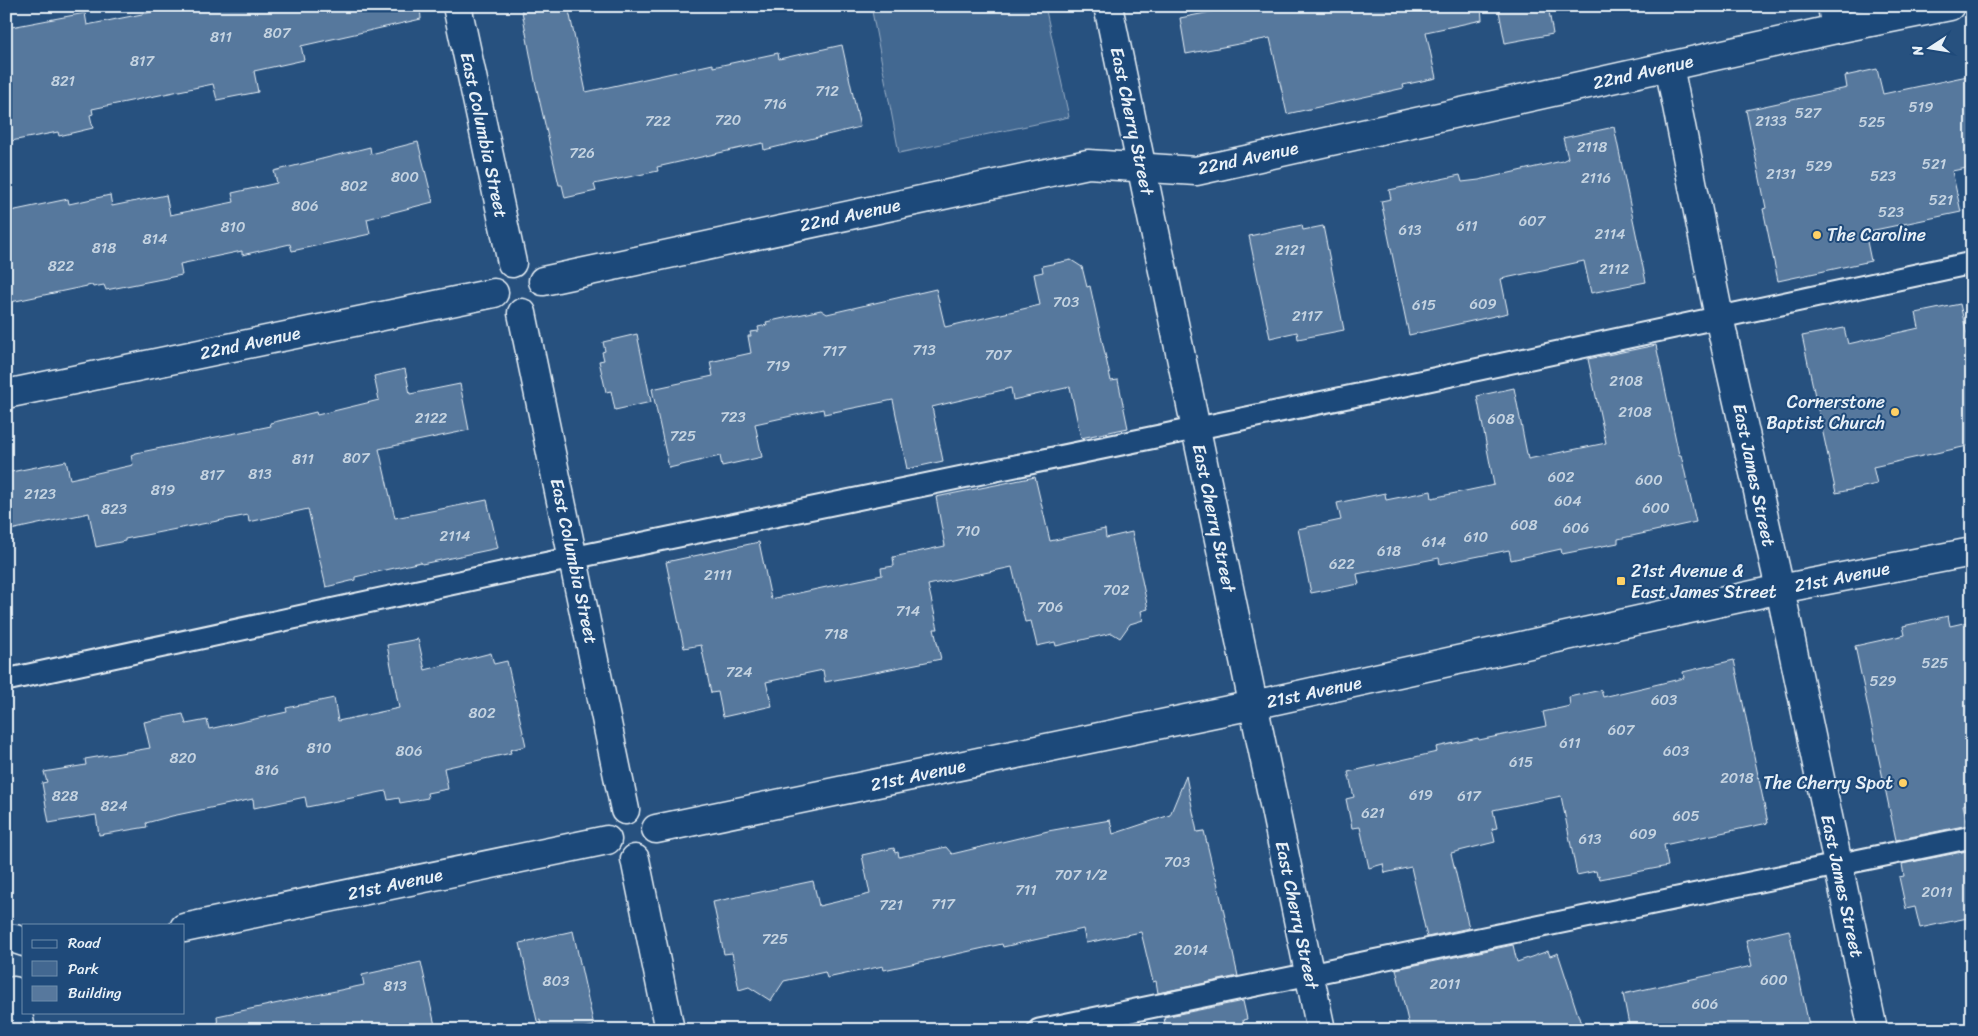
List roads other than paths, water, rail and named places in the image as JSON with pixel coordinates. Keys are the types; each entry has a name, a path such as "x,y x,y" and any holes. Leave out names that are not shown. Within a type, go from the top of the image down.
{"street":[{"name":"East Columbia Street","path":"457,6 512,263"},
{"name":"East Cherry Street","path":"1108,6 1321,1030"},
{"name":"22nd Avenue","path":"543,281 1088,164 1196,171 1668,66 1834,18 1950,6"},
{"name":"East James Street","path":"1668,66 1719,317 1780,589 1873,1030"},
{"path":"518,262 534,268 543,281 541,298 530,310 522,313 513,312 499,304 494,293 494,281 497,273 503,267 512,263 518,262"},
{"name":"22nd Avenue","path":"6,394 494,293"},
{"name":"East Columbia Street","path":"522,313 625,810"},
{"name":"21st Avenue","path":"656,829 1253,705 1780,589 1972,552"},
{"path":"636,809 643,811 650,816 656,829 656,840 653,848 647,854 635,859 623,858 615,854 607,840 608,824 613,817 625,810 636,809"},
{"name":"21st Avenue","path":"185,928 607,840"},
{"path":"635,859 670,1030"},
{"path":"6,938 22,941"},
{"path":"15,990 21,1030"}],"lane":[{"path":"6,680 573,558 1195,430 1972,263"},
{"path":"1039,1030 1972,837"}],"place":[{"name":"The Caroline","path":"1817,235"},
{"name":"Cornerstone Baptist Church","path":"1895,412"},
{"name":"21st Avenue & East James Street","path":"1621,581"},
{"name":"The Cherry Spot","path":"1903,783"}]}
